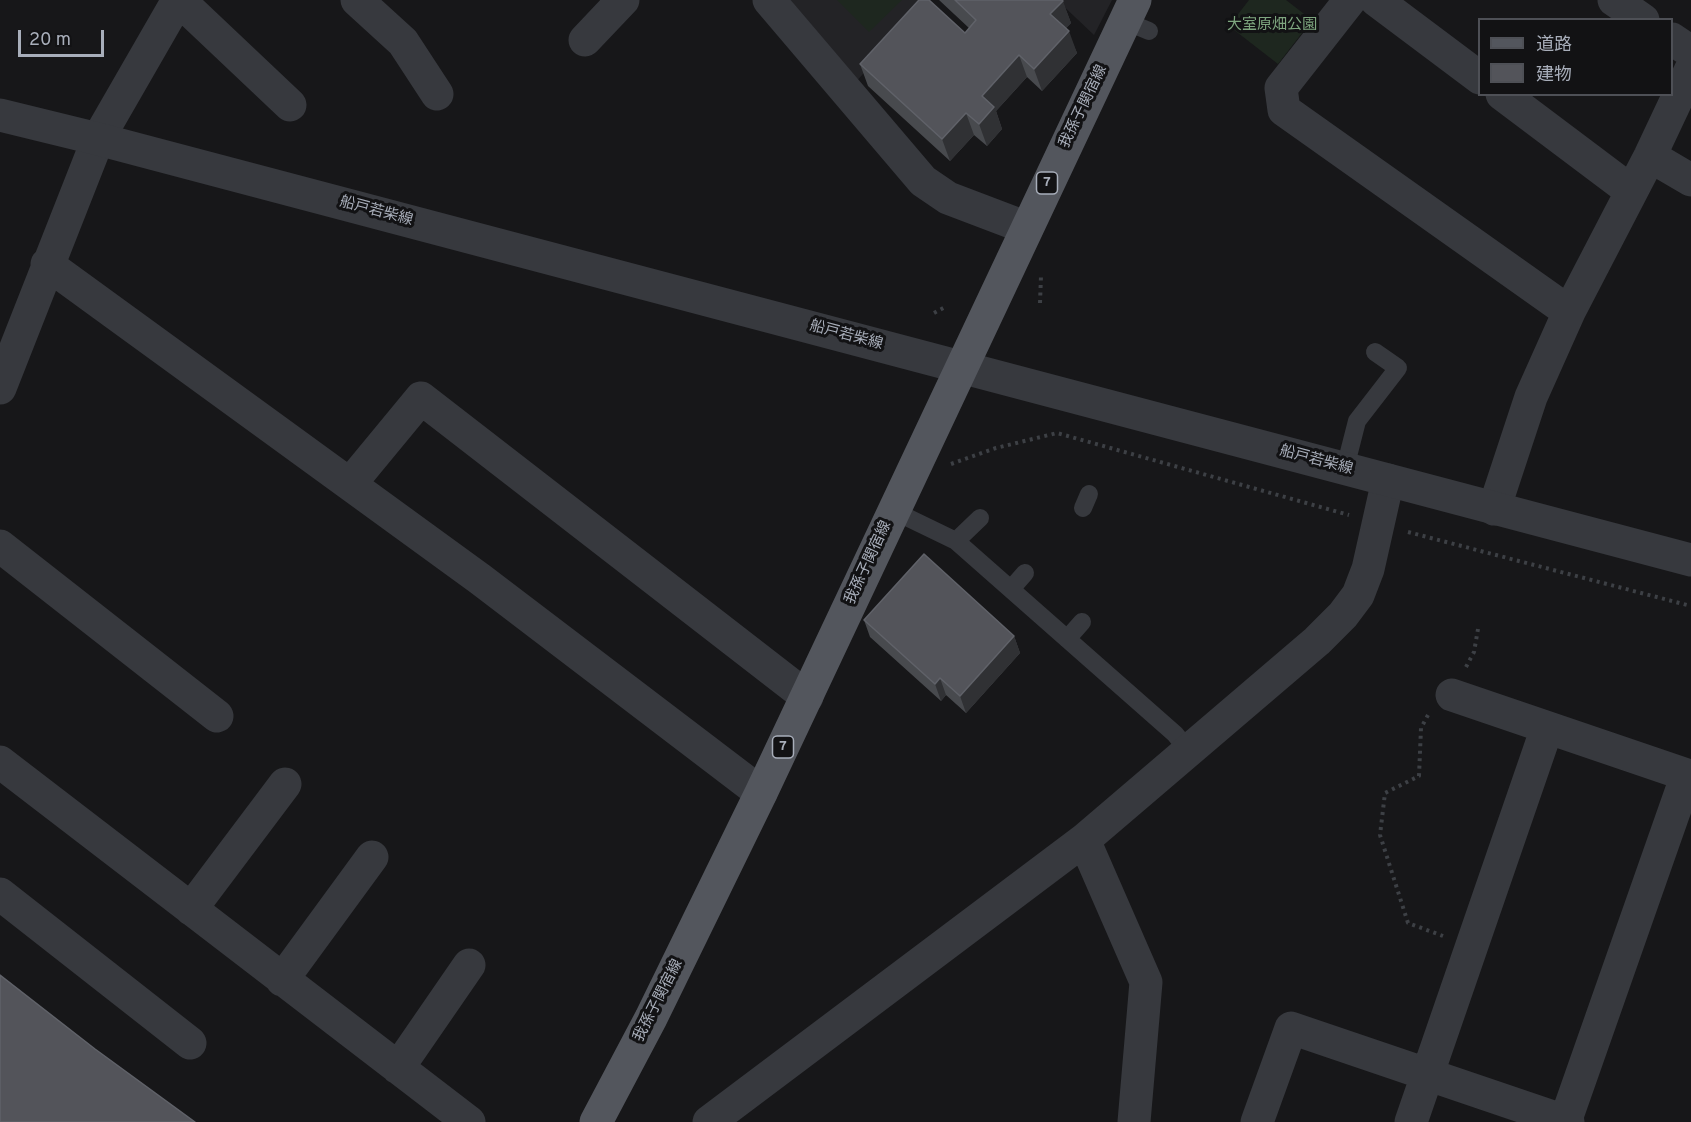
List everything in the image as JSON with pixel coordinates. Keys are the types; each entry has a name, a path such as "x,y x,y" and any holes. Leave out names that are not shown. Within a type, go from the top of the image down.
{"main road":[{"name":"我孫子関宿線","path":"596,1122 651,1018 761,793 1026,228 1136,18"}],"street":[{"path":"0,388 47,264 99,139 178,0 290,105"},
{"path":"357,0 403,42 438,94"},
{"path":"585,40 623,0"},
{"path":"769,0 923,181 948,198 1026,228"},
{"path":"1350,0 1281,88 1284,110 1569,312"},
{"path":"1376,0 1478,77"},
{"path":"1614,0 1640,18"},
{"path":"1673,40 1691,52"},
{"path":"1494,509 1531,397 1569,312 1650,156 1691,69"},
{"path":"1505,96 1631,191"},
{"name":"船戸若柴線","path":"0,115 99,139 1691,560"},
{"path":"1650,156 1691,180"},
{"path":"47,264 480,579 761,793"},
{"path":"350,484 421,398 807,697"},
{"path":"714,1121 1084,840 1317,641 1343,615 1358,595 1368,569 1388,480"},
{"path":"0,546 217,716"},
{"path":"1257,1122 1291,1028 1566,1122 1688,775 1452,694"},
{"path":"1411,1122 1547,728"},
{"path":"0,762 470,1122"},
{"path":"191,909 285,784"},
{"path":"1084,840 1146,982 1134,1122"},
{"path":"282,980 372,857"},
{"path":"0,894 190,1043"},
{"path":"398,1068 469,965"}],"lane":[{"path":"1345,468 1357,421 1398,368 1375,352"},
{"path":"894,511 956,541 1175,734 1188,750"},
{"path":"956,541 980,518"},
{"path":"1011,590 1025,573"},
{"path":"1067,639 1082,622"}],"path":[{"path":"934,314 947,306"},
{"path":"951,464 996,448 1057,433 1352,516"},
{"path":"1401,530 1691,606"},
{"path":"1472,946 1408,923 1380,835 1385,793 1419,776 1421,728 1430,713 1452,694 1474,652 1478,628"}],"shaded area":[{"path":"790,0 927,0 856,82"},
{"path":"1057,0 1112,0 1094,35"}],"green space":[{"path":"837,0 902,0 869,32"},
{"name":"大室原畑公園","path":"1249,0 1286,0 1312,20 1278,64 1229,26"}],"building":[{"path":"919,0 929,0 965,33 976,20 955,0 1062,0 1050,14 1069,31 1034,69 1019,55 982,96 994,107 979,124 966,113 942,139 860,64"},
{"path":"924,554 1014,636 960,696 940,678 935,684 864,620"},
{"path":"0,975 95,1049 195,1122 0,1122"}]}
